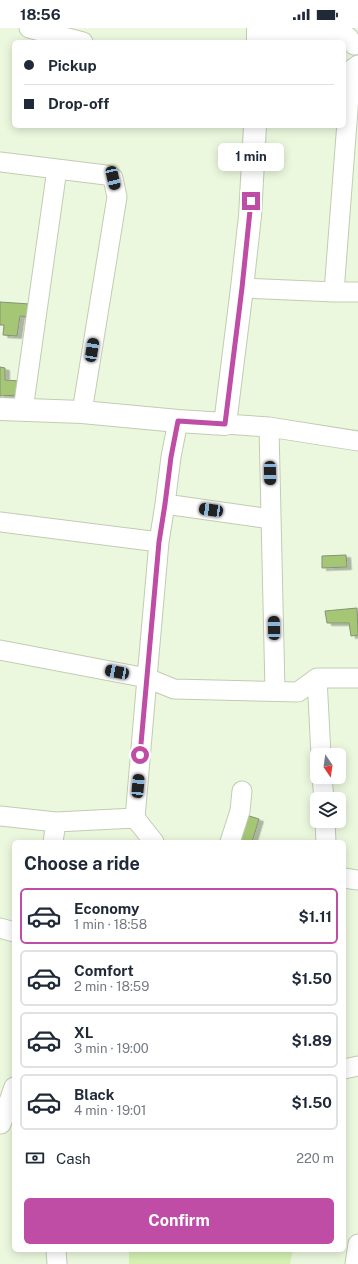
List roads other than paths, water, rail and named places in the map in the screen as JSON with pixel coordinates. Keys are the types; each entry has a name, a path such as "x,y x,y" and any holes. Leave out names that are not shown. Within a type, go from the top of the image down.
{"street":[{"path":"29,28 75,40"},
{"path":"258,33 342,34 348,37 354,45"},
{"path":"334,292 351,70 358,65"},
{"path":"225,424 250,216 255,128"},
{"path":"0,162 106,175 113,178 116,196 82,412"},
{"path":"23,410 57,169"},
{"path":"242,288 358,292"},
{"path":"0,409 82,412 178,421 269,427 358,441"},
{"path":"152,840 135,818 159,542 171,457 178,421"},
{"path":"269,427 275,691"},
{"path":"165,504 271,519"},
{"path":"0,522 159,542"},
{"path":"0,650 147,678 174,689 298,692 317,678 358,678"},
{"path":"317,678 321,748"},
{"path":"231,840 240,811 242,791"},
{"path":"0,816 56,822 135,818"},
{"path":"53,840 56,822"},
{"path":"325,828 326,840"},
{"path":"346,878 358,880"},
{"path":"0,928 12,931"},
{"path":"346,1069 358,1066"},
{"path":"5,1124 12,1095"},
{"path":"355,1264 358,1244"},
{"path":"56,1252 56,1264"}]}
